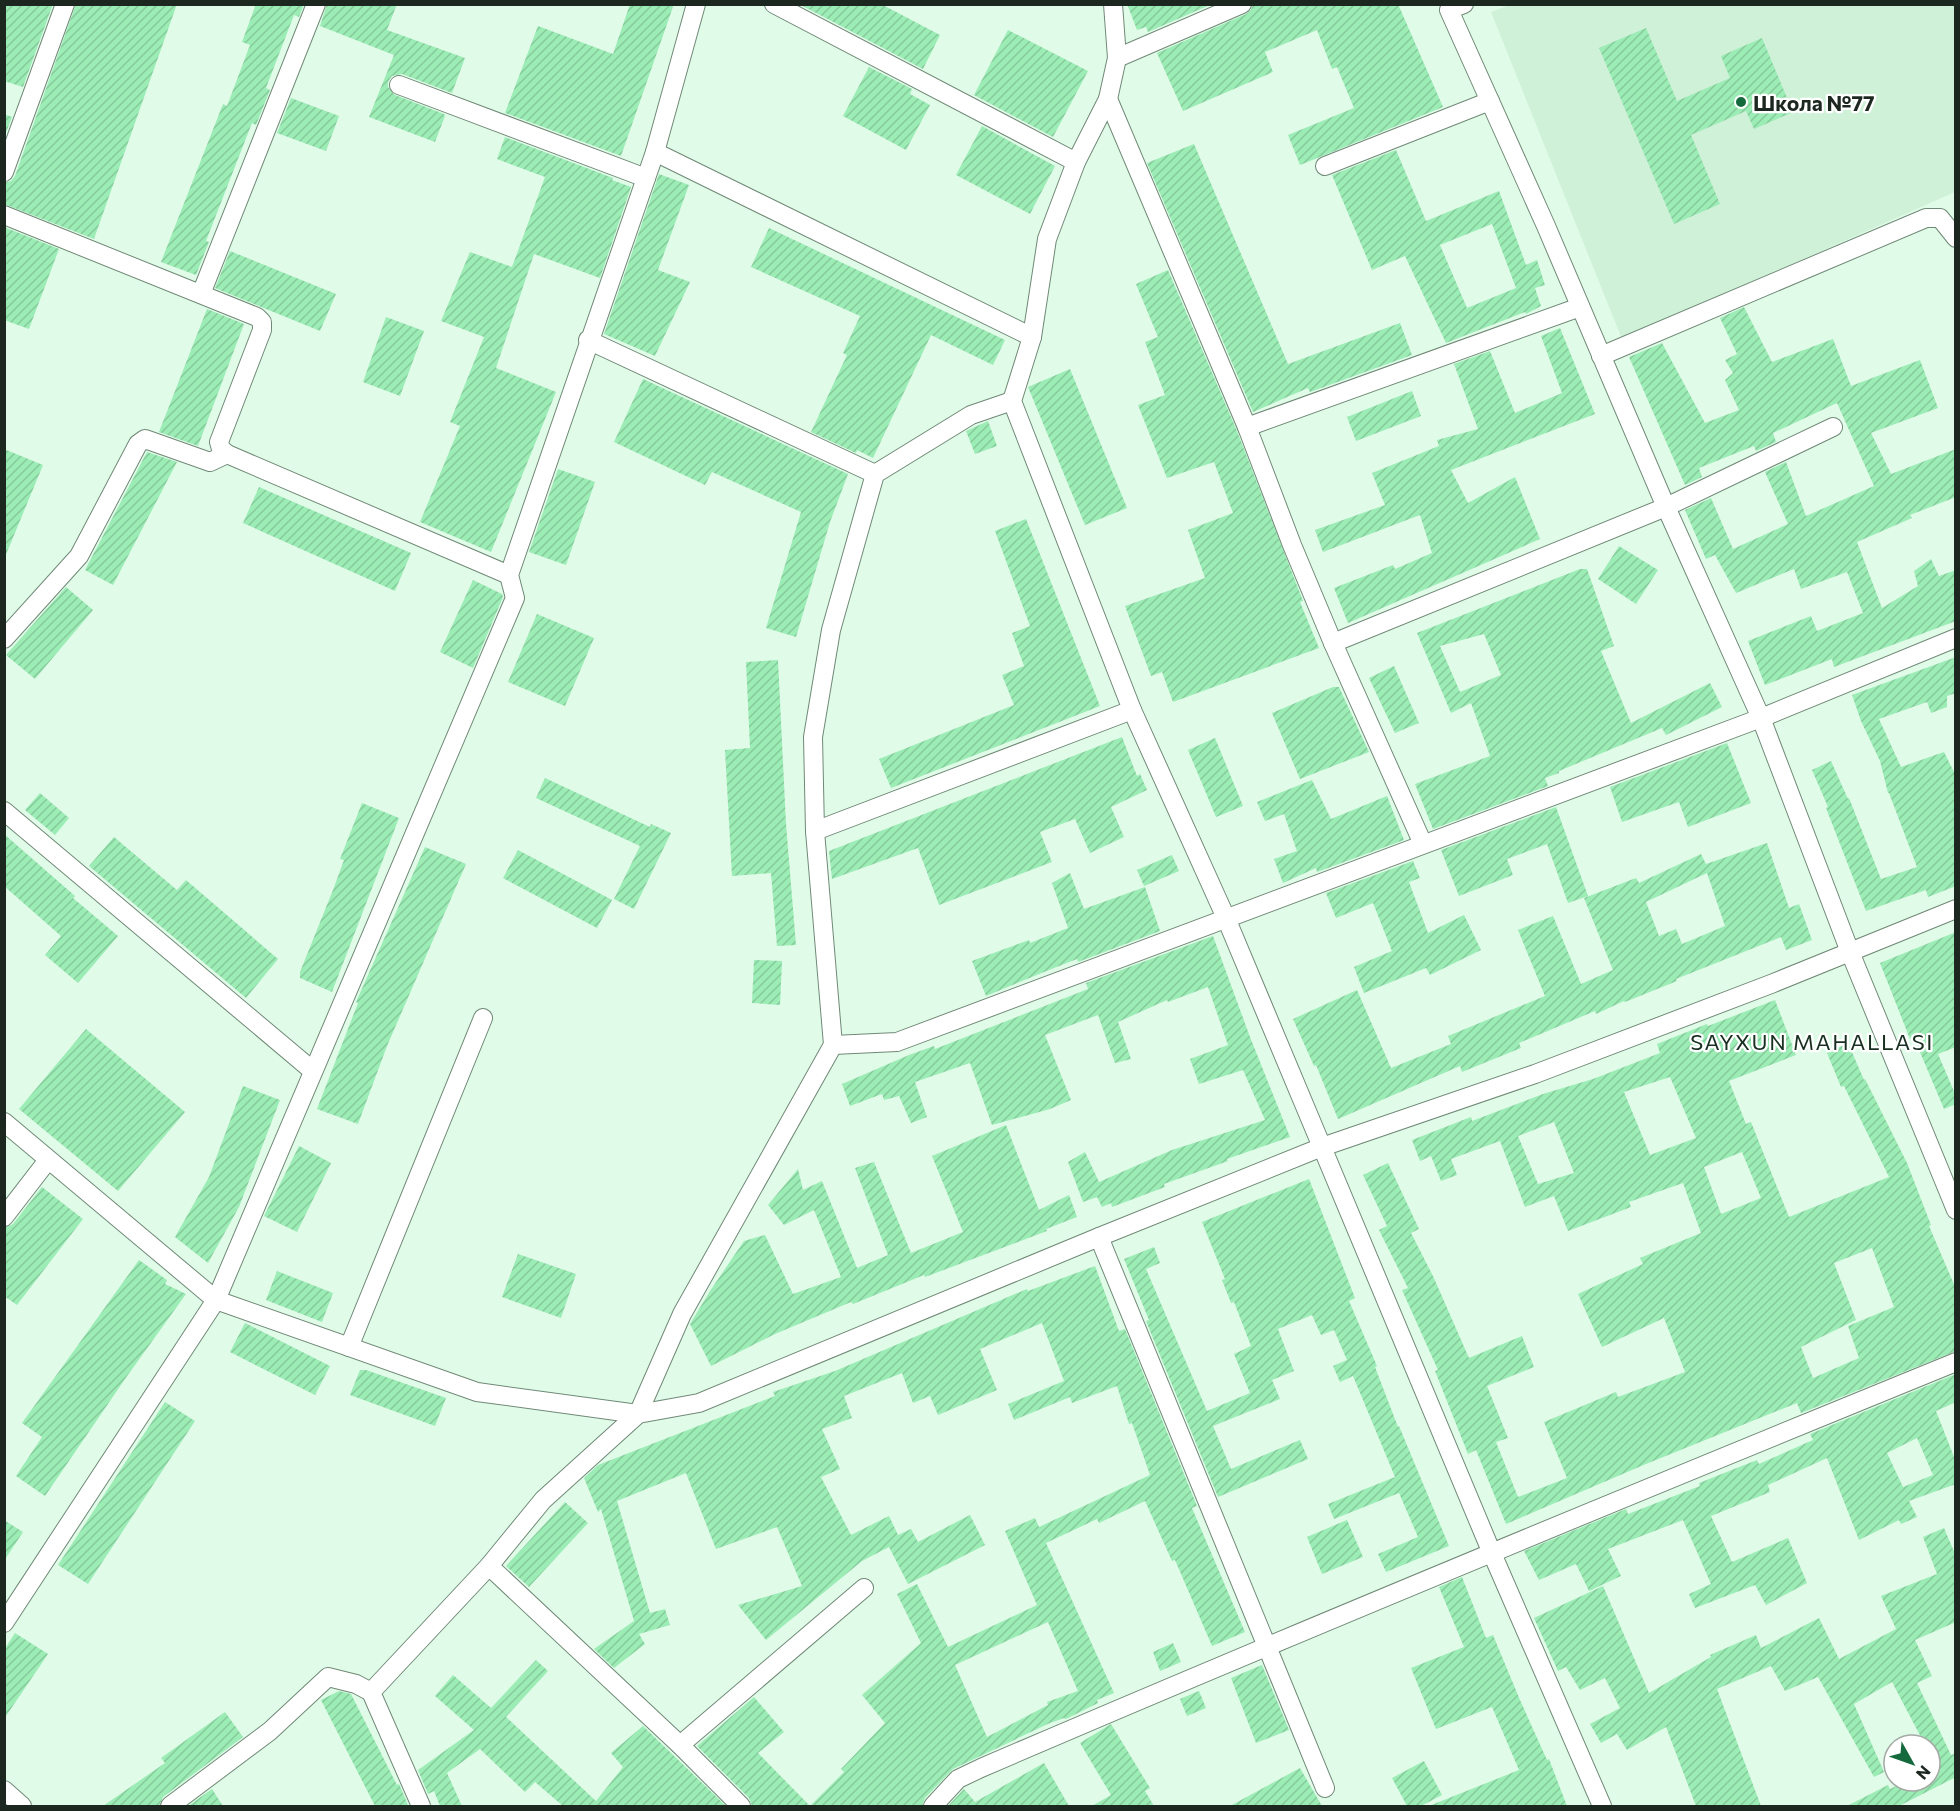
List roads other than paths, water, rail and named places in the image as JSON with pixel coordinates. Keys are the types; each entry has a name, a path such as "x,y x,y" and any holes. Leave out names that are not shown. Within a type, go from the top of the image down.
{"street":[{"path":"4,172 65,4"},
{"path":"201,294 316,4"},
{"path":"4,1623 216,1300 515,598 509,575 588,340 655,152 696,4"},
{"path":"774,4 1076,162"},
{"path":"1113,4 1117,58 1108,99 1076,162 1047,239 1032,337 1012,401 1132,710 1227,918 1491,1551 1602,1806"},
{"path":"1117,58 1242,4"},
{"path":"1453,6 1490,101 1666,507 1761,718 1850,952 1956,1210"},
{"path":"399,85 646,178"},
{"path":"1108,99 1247,428 1333,643 1423,844"},
{"path":"1325,166 1490,101"},
{"path":"655,152 1032,337"},
{"path":"1601,356 1926,218 1948,214 1956,238"},
{"path":"4,215 257,317 262,322 262,330 219,442 221,449 227,454 509,575"},
{"path":"1247,428 1580,307"},
{"path":"588,340 874,474"},
{"path":"371,1692 489,1566 543,1500 638,1414 682,1314 833,1045 815,831 813,737 831,630 874,474 971,415 1012,401"},
{"path":"1333,643 1666,507 1833,427"},
{"path":"4,639 79,556 138,444 145,440 210,462 227,454"},
{"path":"833,1045 897,1042 1761,718 1956,638"},
{"path":"815,831 1132,710"},
{"path":"4,811 313,1071"},
{"path":"4,1122 216,1300 477,1392 638,1414 699,1403 1322,1147 1535,1074 1956,909"},
{"path":"349,1347 483,1018"},
{"path":"4,1217 48,1160"},
{"path":"1099,1237 1326,1788"},
{"path":"933,1806 958,1779 1266,1645 1956,1362"},
{"path":"489,1566 680,1745 741,1806"},
{"path":"680,1745 864,1588"},
{"path":"170,1806 270,1731 328,1677 356,1684 371,1692 422,1806"},
{"path":"4,1790 22,1806"}],"place":[{"name":"Школа №77","path":"1741,102"}],"district":[{"name":"SAYXUN MAHALLASI","path":"1812,1041"}]}
